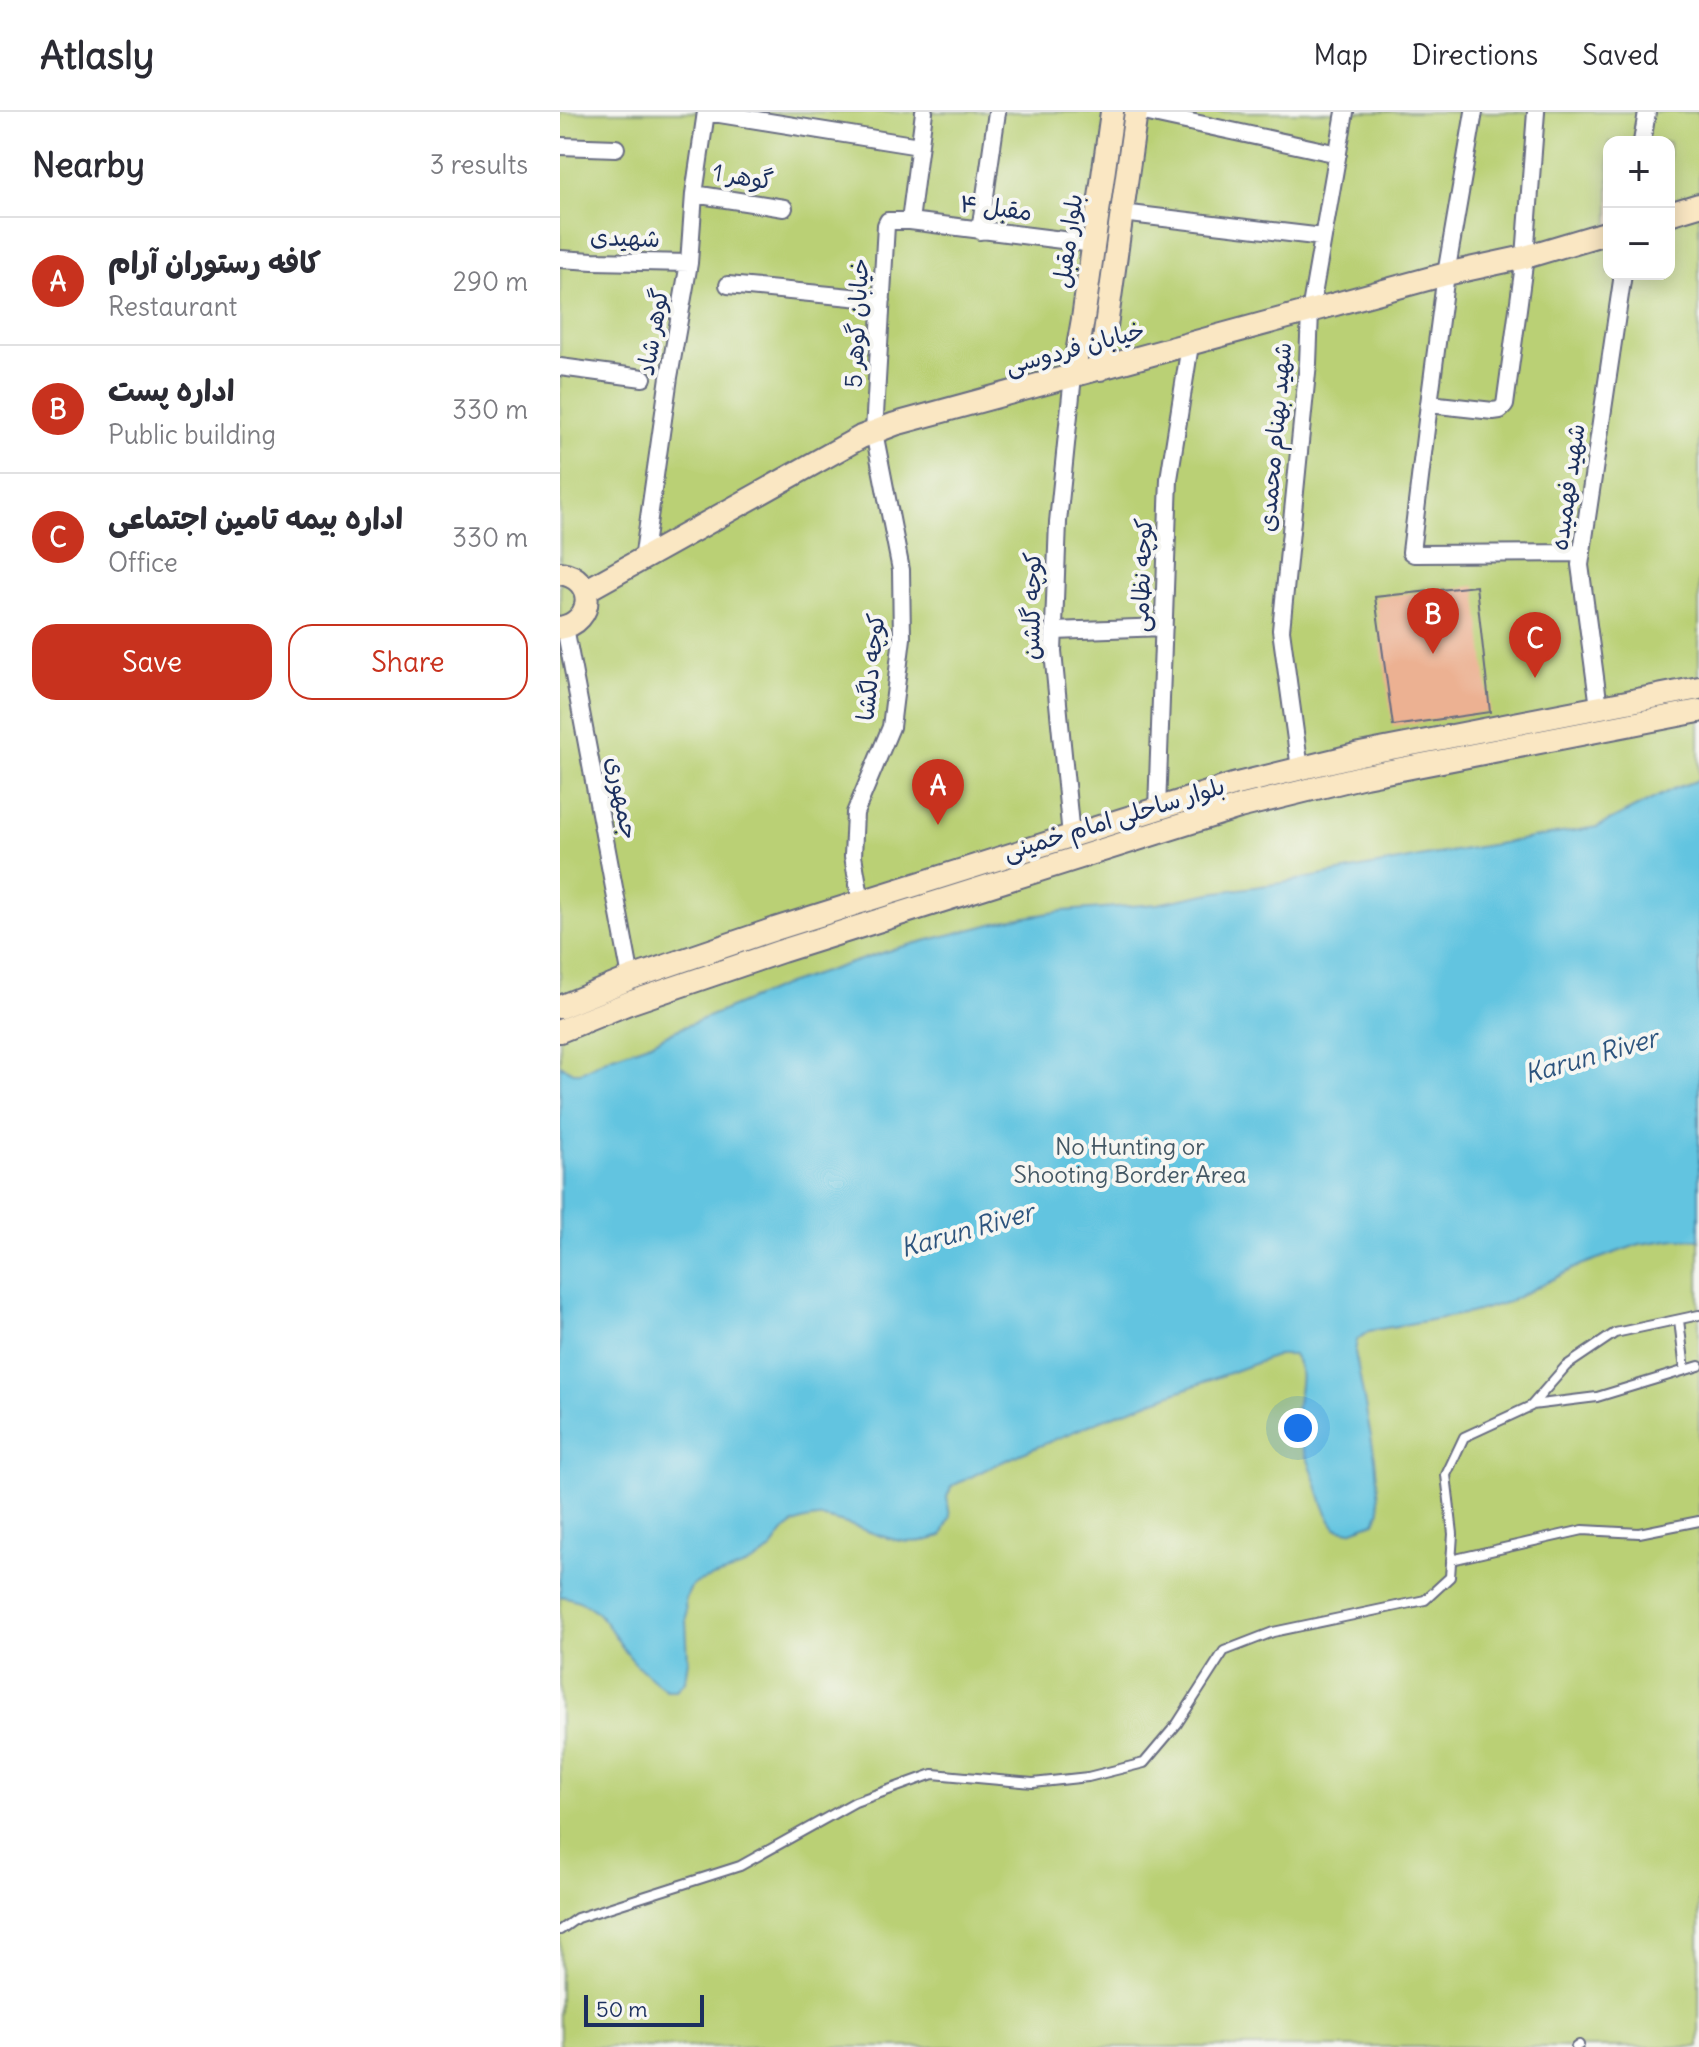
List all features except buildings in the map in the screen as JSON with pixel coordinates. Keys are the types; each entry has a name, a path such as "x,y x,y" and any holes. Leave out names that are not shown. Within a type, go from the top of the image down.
{"main road":[{"name":"بلوار مقبل","path":"1073,376 1112,112"},
{"name":"بلوار مقبل","path":"1100,369 1136,112"},
{"path":"1675,212 1699,205"},
{"name":"خیابان فردوسی","path":"585,591 861,437 895,424 1603,234"},
{"path":"560,573 580,583 587,600 581,618 562,628"},
{"name":"بلوار ساحلی امام خمینی","path":"560,1007 631,978 861,902 1233,785 1360,754 1699,688"},
{"name":"بلوار ساحلی امام خمینی","path":"560,1031 635,1001 782,951 1239,807 1365,776 1699,711"},
{"path":"631,978 635,1001"}],"street":[{"path":"707,112 919,146"},
{"name":"گوهر شاد","path":"643,560 689,263 694,194 707,112"},
{"path":"910,221 924,112"},
{"path":"980,231 997,112"},
{"path":"1144,112 1338,154"},
{"name":"شهید بهنام محمدی","path":"1300,769 1281,630 1308,363 1310,312 1345,112"},
{"path":"1474,112 1446,274 1411,552 1582,553"},
{"path":"1429,404 1493,411 1505,405 1525,257 1536,112"},
{"path":"1643,136 1647,112"},
{"path":"560,146 616,148"},
{"name":"گوهر 1","path":"694,194 784,208"},
{"path":"1122,213 1323,237"},
{"name":"مقبل ۴","path":"892,220 1094,244"},
{"name":"خیابان گوهر 5","path":"874,432 886,225 892,220"},
{"name":"شهیدی","path":"560,259 689,263"},
{"name":"شهید فهمیده","path":"1599,707 1580,565 1622,280"},
{"path":"728,285 882,300"},
{"name":"کوچه نظامی","path":"1157,809 1169,479 1190,345"},
{"path":"560,367 643,378"},
{"name":"کوچه گلشن","path":"1071,836 1053,652 1058,522 1073,376"},
{"name":"کوچه دلگشا","path":"861,902 853,856 855,813 891,727 902,638 901,570 874,432"},
{"path":"1054,631 1164,627"},
{"name":"جمهوری","path":"562,628 631,978"}],"lane":[{"path":"1531,1406 1566,1366 1615,1333 1699,1315"},
{"path":"1679,1320 1685,1370"},
{"path":"560,1930 577,1918 740,1866 855,1802 933,1774 1033,1783 1088,1777 1144,1763 1177,1724 1224,1651 1273,1632 1425,1600 1450,1577 1453,1534 1446,1475 1464,1437 1531,1406 1597,1397 1699,1366"},
{"path":"1451,1560 1583,1530 1639,1533 1699,1521"}],"green space":[{"name":"No Hunting or Shooting Border Area","path":"560,112 1699,112 1699,2047 560,2047"}],"water":[{"name":"Karun River","path":"1699,780 1699,1239 1640,1244 1581,1265 1508,1302 1470,1313 1369,1331 1357,1340 1355,1352 1375,1458 1380,1510 1375,1522 1350,1531 1336,1528 1331,1521 1298,1430 1296,1416 1300,1369 1293,1355 1278,1355 1101,1420 952,1486 947,1497 950,1517 942,1536 913,1542 900,1541 823,1518 792,1525 762,1557 692,1585 685,1600 688,1660 685,1681 676,1690 666,1690 642,1670 594,1610 574,1599 560,1596 560,1065 573,1072 581,1072 610,1057 651,1043 787,984 897,948 1008,920 1063,911 1157,904 1597,827 1673,789"}],"place":[{"name":"اداره پست","path":"1433,654"},
{"name":"اداره بیمه تامین اجتماعی","path":"1535,678"},
{"name":"کافه رستوران آرام","path":"938,825"}]}
